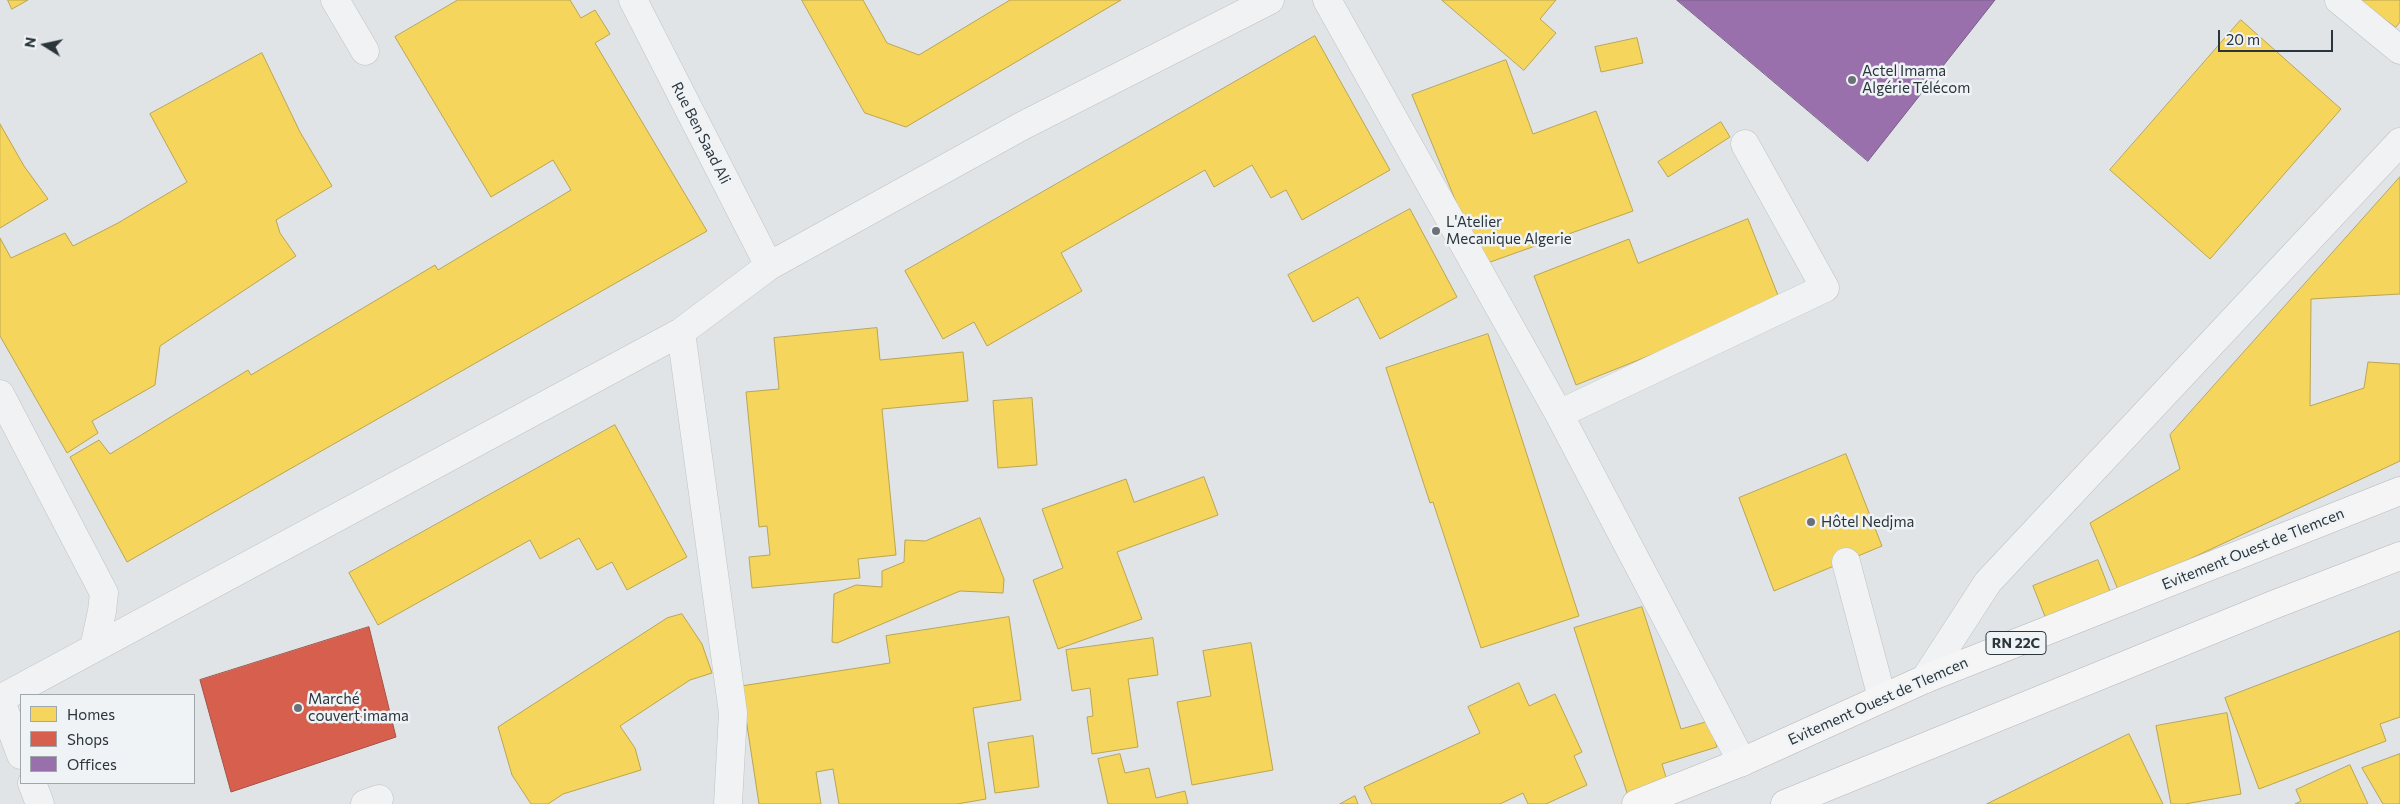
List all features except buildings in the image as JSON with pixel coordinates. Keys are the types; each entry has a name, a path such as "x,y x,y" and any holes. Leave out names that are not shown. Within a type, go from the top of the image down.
{"highway":[{"name":"Evitement Ouest de Tlemcen","path":"1636,804 1742,762 1925,678 2400,491"},
{"path":"1785,804 2273,605 2400,556"}],"street":[{"path":"335,0 365,51"},
{"name":"Rue Ben Saad Ali","path":"633,0 769,266"},
{"path":"20,752 0,699 682,332 769,266 1022,126 1270,0"},
{"path":"1327,0 1559,414 1742,762"},
{"path":"2339,0 2400,50"},
{"path":"1925,678 1988,582 2400,142"},
{"path":"1559,414 1825,288 1745,144"},
{"path":"682,332 733,712 728,804"},
{"path":"0,394 104,593 94,648"},
{"path":"1846,562 1882,698"},
{"path":"32,784 40,804"}],"place":[{"name":"Actel Imama Algérie Télécom","path":"1852,80"},
{"name":"L'Atelier Mecanique Algerie","path":"1436,231"},
{"name":"Hôtel Nedjma","path":"1811,522"},
{"name":"Marché couvert imama","path":"298,708"}]}
